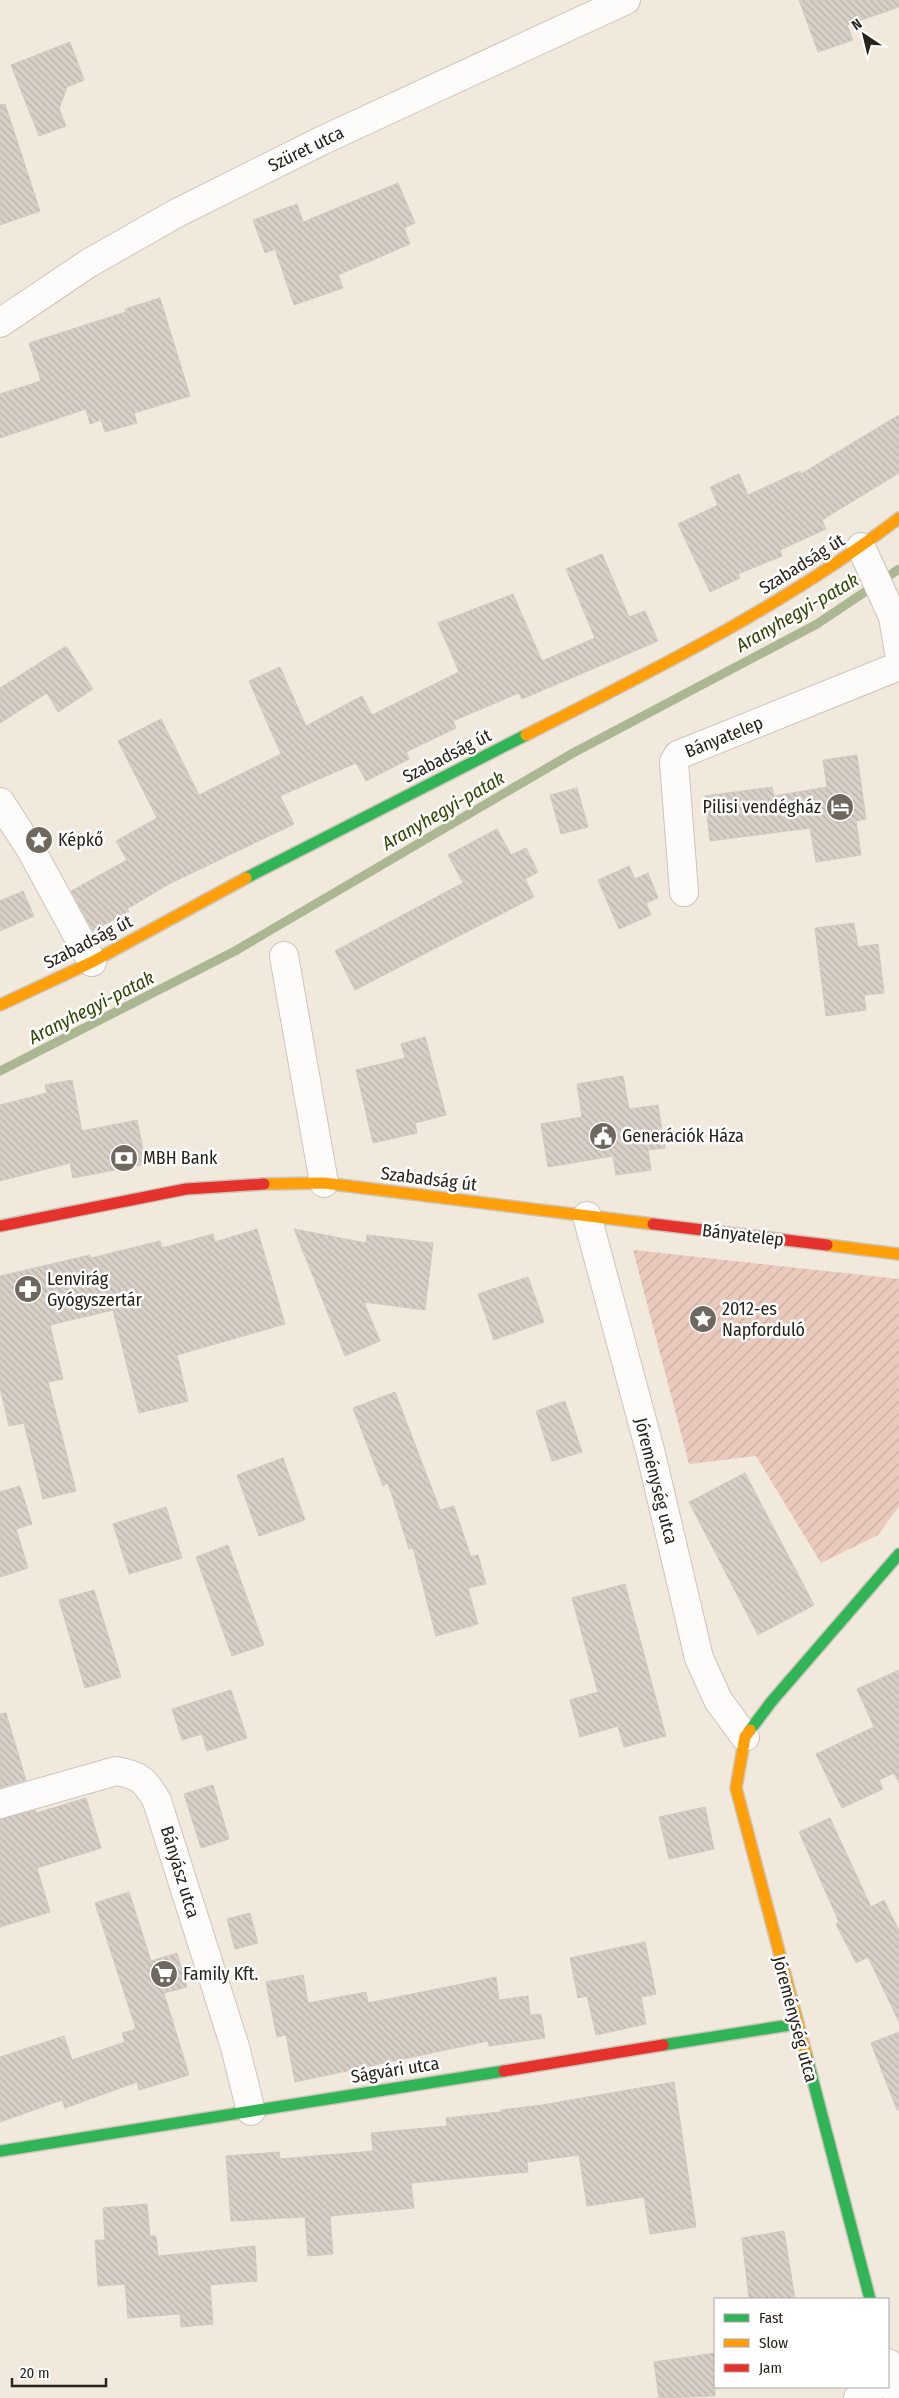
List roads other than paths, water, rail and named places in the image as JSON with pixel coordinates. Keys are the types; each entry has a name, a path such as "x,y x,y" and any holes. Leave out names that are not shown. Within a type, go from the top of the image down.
{"street":[{"name":"Szüret utca","path":"0,322 89,263 177,213 323,140 626,0"},
{"name":"Szabadság út","path":"0,1005 92,962 241,880 556,720 731,628 863,551 899,518"},
{"path":"863,551 893,611 899,652"},
{"name":"Bányatelep","path":"684,892 674,762 678,755 899,666"},
{"path":"0,802 30,848 92,962"},
{"path":"284,956 324,1183"},
{"name":"Szabadság út","path":"0,1226 186,1188 253,1184 324,1183 587,1216"},
{"name":"Bányatelep","path":"587,1216 899,1254"},
{"name":"Jóreménység utca","path":"587,1216 651,1454 698,1658 718,1700 745,1737"},
{"name":"Jóreménység utca","path":"870,2298 796,2024 736,1788 745,1737 772,1701 899,1554"},
{"name":"Bányász utca","path":"0,1804 116,1771 134,1774 148,1784 157,1801 235,2047 251,2111"},
{"name":"Ságvári utca","path":"0,2151 796,2024"},
{"path":"858,2398 875,2388"}],"waterway":[{"name":"Aranyhegyi-patak","path":"0,1071 235,951 573,753 817,624 899,569"}],"place":[{"name":"Pilisi vendégház","path":"840,807"},
{"name":"Képkő","path":"39,840"},
{"name":"Generációk Háza","path":"603,1136"},
{"name":"MBH Bank","path":"124,1158"},
{"name":"Lenvirág Gyógyszertár","path":"28,1289"},
{"name":"2012-es Napforduló","path":"703,1319"},
{"name":"Family Kft.","path":"164,1974"}]}
